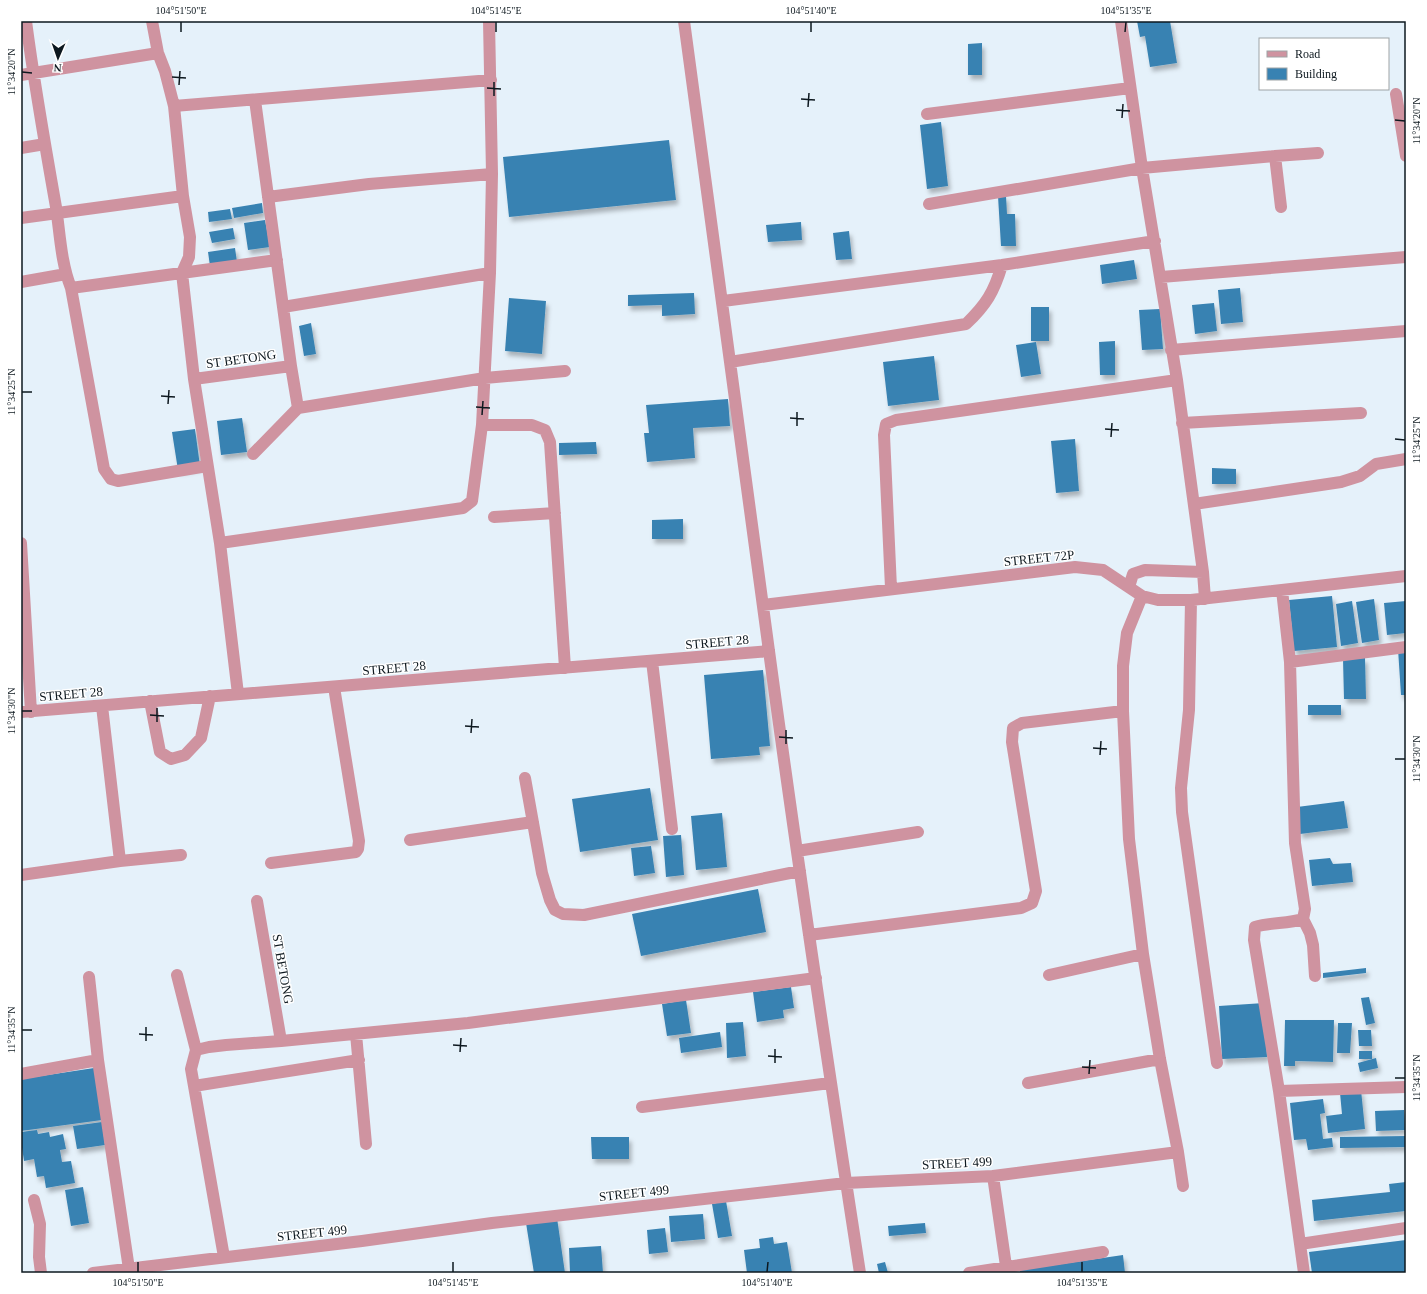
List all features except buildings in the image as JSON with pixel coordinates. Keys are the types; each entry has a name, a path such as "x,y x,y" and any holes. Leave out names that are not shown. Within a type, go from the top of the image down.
{"street":[{"path":"26,21 27,74 45,144 66,274 71,288 104,469 111,479 118,481 207,466"},
{"path":"152,21 158,53 165,71 174,106 190,237 189,257 182,273 194,379 220,543 238,694"},
{"path":"220,543 463,508 472,501 482,425 490,273 492,174 489,21"},
{"path":"684,21 797,851 830,1083 860,1273"},
{"path":"1121,21 1142,168 1177,380 1203,572 1205,599"},
{"path":"27,74 158,53"},
{"path":"174,106 491,80"},
{"path":"927,114 1130,88"},
{"path":"1396,94 1406,156"},
{"path":"256,100 291,366 298,408"},
{"path":"21,148 45,144"},
{"path":"929,204 1142,168 1318,153"},
{"path":"1275,156 1281,207"},
{"path":"268,197 369,184 492,174"},
{"path":"21,218 184,196"},
{"path":"723,302 1002,265 1155,241"},
{"path":"1161,277 1406,257"},
{"path":"71,288 277,260"},
{"path":"730,362 966,324 988,299 997,284 1002,265"},
{"path":"283,307 490,273"},
{"path":"21,282 66,274"},
{"path":"1171,350 1406,331"},
{"name":"ST BETONG","path":"194,379 291,366"},
{"path":"253,454 298,408 485,378 565,371"},
{"path":"891,588 884,435 886,424 896,420 1177,380"},
{"path":"1182,423 1362,412"},
{"path":"482,425 532,425 545,430 550,442 565,668"},
{"path":"1194,504 1341,482 1360,476 1376,464 1406,460"},
{"path":"494,517 555,513"},
{"path":"21,543 26,712"},
{"name":"STREET 72P","path":"763,605 891,588 1075,567 1103,570 1142,596 1158,600 1205,599 1406,576"},
{"path":"1129,587 1133,574 1145,570 1203,572"},
{"path":"1282,590 1290,662 1295,843 1305,909 1302,919 1310,933 1313,945 1315,976"},
{"path":"1142,596 1127,633 1123,666 1123,711 1129,839 1143,954 1183,1186"},
{"path":"1191,600 1189,710 1181,788 1182,812 1217,1063"},
{"path":"1290,662 1406,647"},
{"name":"STREET 28","path":"26,712 769,651"},
{"path":"652,661 672,829"},
{"path":"271,863 356,852 358,849 360,841 334,687"},
{"path":"150,701 160,752 171,759 186,755 201,738 210,696"},
{"path":"102,706 120,861"},
{"path":"810,935 1021,908 1032,903 1036,890 1012,742 1013,728 1022,723 1123,711"},
{"path":"525,778 542,873 550,900 555,910 563,914 584,915 800,871"},
{"path":"410,840 533,822"},
{"path":"797,851 918,832"},
{"path":"21,875 120,861 181,855"},
{"name":"ST BETONG","path":"256,901 281,1041"},
{"path":"1302,919 1292,922 1264,924 1255,927 1254,940 1279,1091 1304,1273"},
{"path":"1049,975 1143,954"},
{"path":"177,976 196,1050 191,1069 224,1257"},
{"path":"89,977 98,1060 129,1269"},
{"path":"196,1050 226,1045 468,1023 816,978"},
{"path":"356,1034 366,1144"},
{"path":"1028,1083 1160,1059"},
{"path":"21,1074 98,1060"},
{"path":"194,1086 359,1060"},
{"path":"642,1107 830,1083"},
{"path":"1279,1091 1406,1087"},
{"name":"STREET 499","path":"93,1273 362,1241 492,1223 846,1183 993,1176 1178,1152"},
{"path":"993,1176 1007,1270"},
{"path":"34,1200 40,1224 38,1257 41,1273"},
{"path":"1300,1244 1406,1228"},
{"path":"969,1273 1007,1270 1104,1252"}]}
